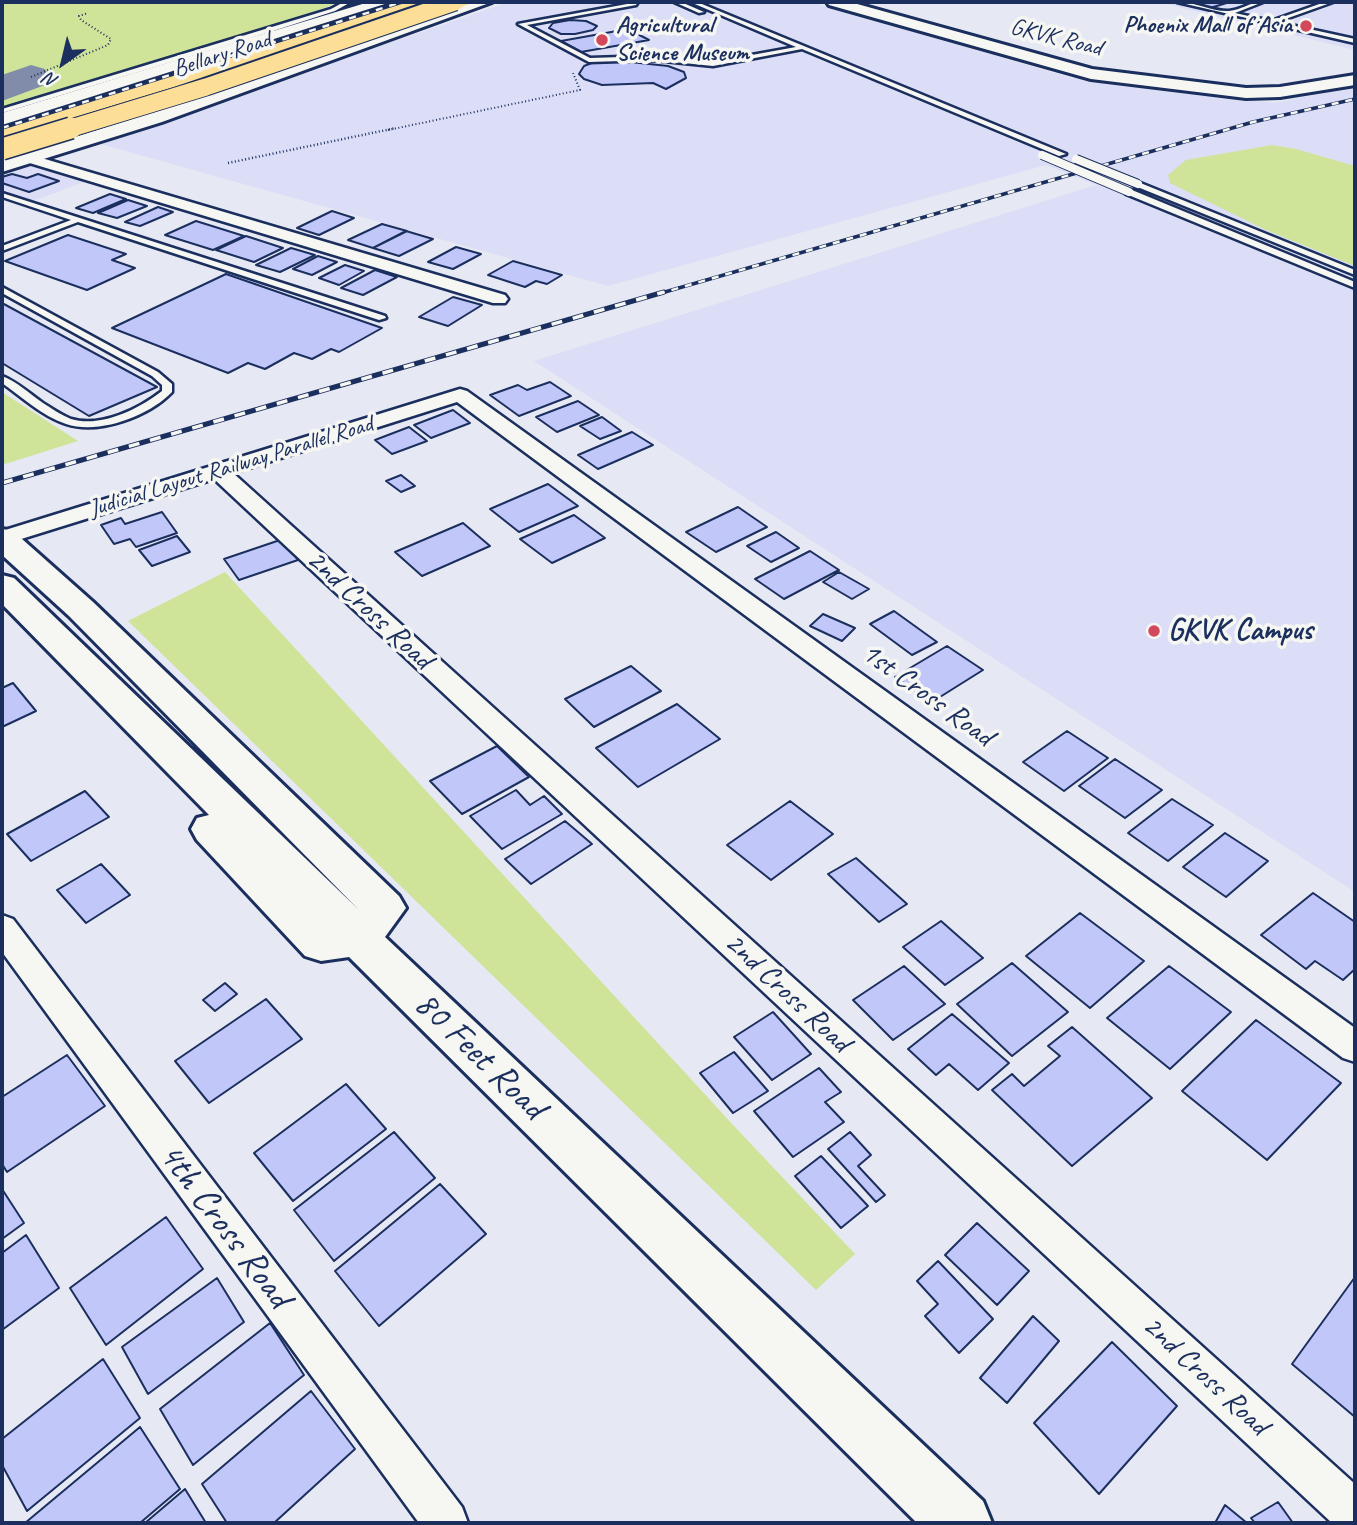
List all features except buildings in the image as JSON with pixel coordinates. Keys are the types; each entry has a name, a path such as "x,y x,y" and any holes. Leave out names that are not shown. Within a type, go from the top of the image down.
{"highway":[{"path":"2,135 385,7 415,2"},
{"name":"Bellary Road","path":"2,135 184,83 427,2"},
{"path":"2,156 206,92 467,4"},
{"name":"Bellary Road","path":"2,149 467,4"}],"street":[{"path":"427,2 467,4"},
{"name":"GKVK Road","path":"834,2 1091,74 1202,89 1258,89 1355,80"},
{"name":"GKVK Road","path":"852,2 1088,67 1258,89 1355,73"},
{"path":"2,118 368,4 385,7"},
{"path":"2,166 181,110 467,4"},
{"path":"28,158 499,299"},
{"name":"Judicial Layout Railway Parallel Road","path":"2,538 460,395"},
{"name":"1st Cross Road","path":"460,395 1355,1047"},
{"name":"2nd Cross Road","path":"219,472 1355,1514"},
{"path":"2,538 81,609 384,908 358,939 321,943 2,616"},
{"name":"80 Feet Road","path":"2,585 358,939 961,1523"},
{"name":"4th Cross Road","path":"2,928 446,1523"}],"lane":[{"path":"2,111 256,35 333,10 348,2"},
{"path":"677,2 1355,285"},
{"path":"693,2 1355,273"},
{"path":"1180,2 1355,39"},
{"path":"1229,13 1259,2"},
{"path":"636,4 521,24 589,60 654,58 713,64 804,47"},
{"path":"1270,22 1331,5"},
{"path":"1240,9 1355,39"},
{"path":"2,195 382,318"},
{"path":"2,249 77,220"},
{"path":"2,290 155,374 167,384 167,392 159,400 105,421 71,422 2,379"}],"path":[{"path":"32,76 108,45 111,39 81,20 79,16 88,13"},
{"path":"228,163 580,90 573,72 589,60"}],"shaded area":[{"name":"GKVK Campus","path":"509,2 811,2 1072,78 1275,103 1355,86 1355,892 534,361 1096,185 1046,165 608,286 97,143"},
{"name":"Phoenix Mall of Asia","path":"1158,2 1355,2 1355,50"},
{"path":"27,164 84,182 33,201 2,190 2,173"}],"green space":[{"path":"2,2 341,2 279,24 2,109 2,97 45,78 18,74 2,81"},
{"path":"1272,145 1355,166 1355,266 1266,230 1170,183 1168,175 1186,160"},
{"path":"2,392 78,441 2,465"},
{"path":"225,572 855,1254 816,1290 128,621"}],"taxiway":[{"path":"2,89 31,77"}],"railway":[{"path":"2,128 402,2"},
{"path":"658,294 1253,122 1355,99"},
{"path":"2,483 664,292"}],"place":[{"name":"Phoenix Mall of Asia","path":"1306,26"},
{"name":"Agricultural Science Museum","path":"602,40"},
{"name":"GKVK Campus","path":"1154,631"}]}
